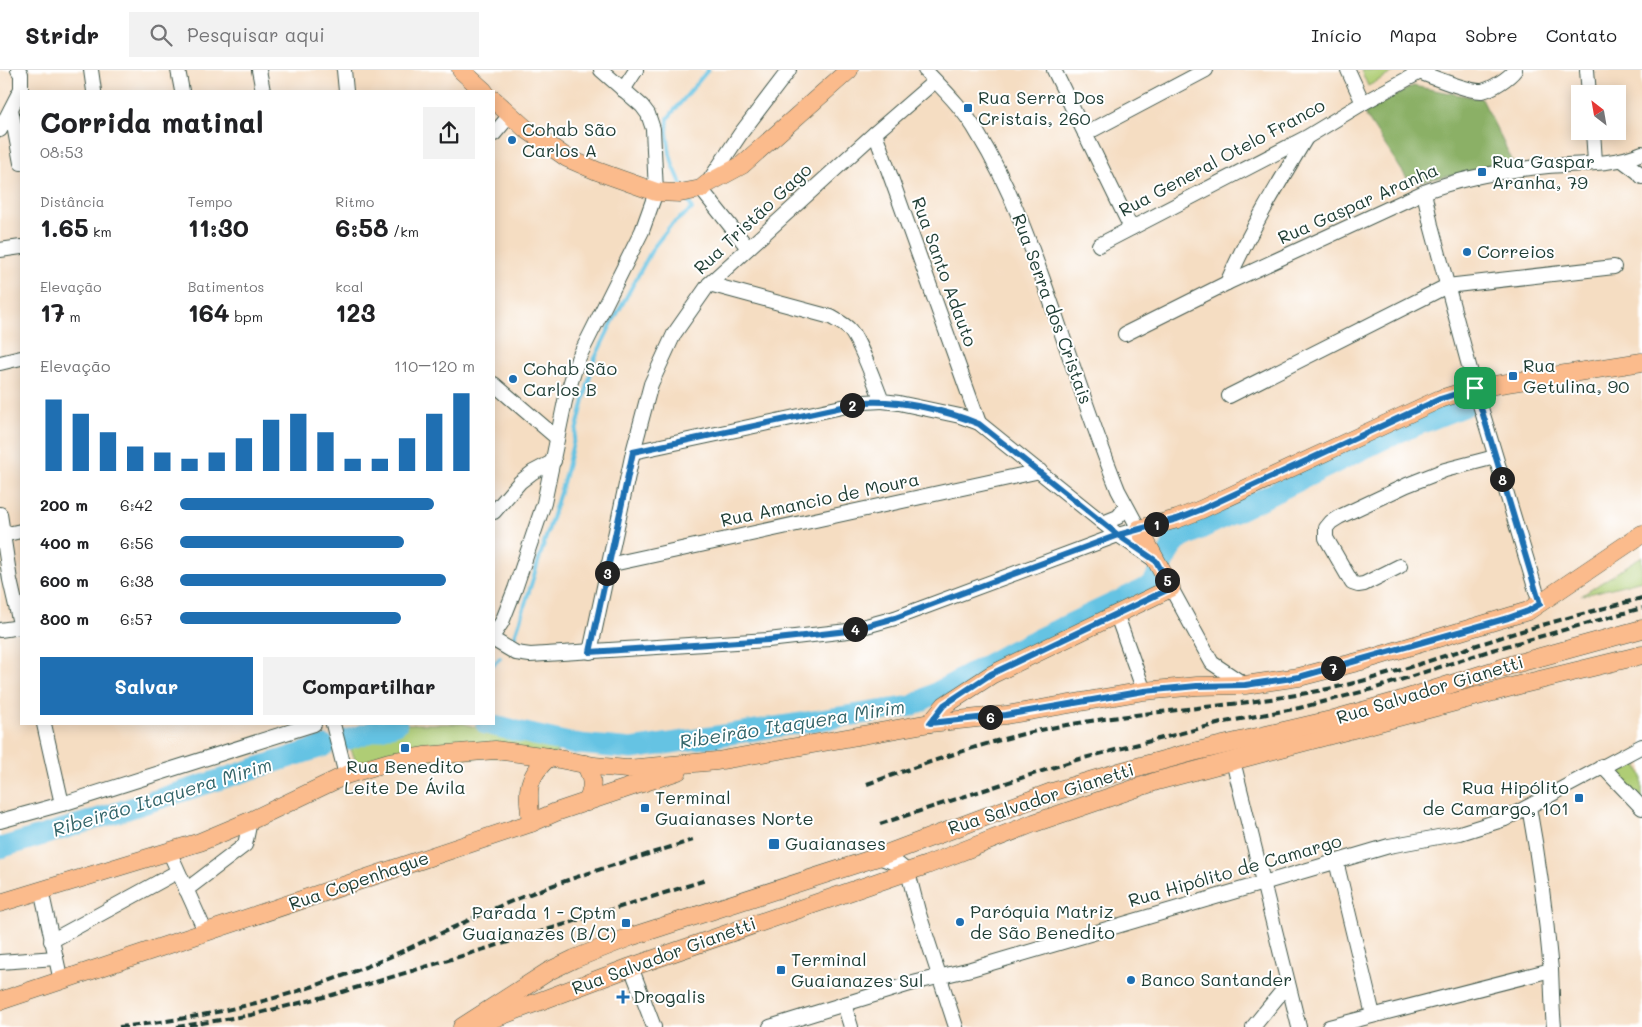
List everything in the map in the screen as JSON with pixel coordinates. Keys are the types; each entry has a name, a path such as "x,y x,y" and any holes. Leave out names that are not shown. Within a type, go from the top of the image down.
{"main road":[{"path":"461,70 483,90"},
{"path":"495,101 510,116 567,158 656,192 695,190 723,170 742,165 849,70"},
{"path":"1139,529 1177,519 1200,510 1440,399 1475,388 1642,362"},
{"name":"Rua Serra dos Cristais","path":"1139,529 1163,574"},
{"path":"0,902 200,842 250,821 346,775 389,762 424,756 495,750 627,769 717,761 930,723 1006,715 1144,691 1197,686 1245,685 1299,677 1528,611 1642,534"},
{"path":"930,723 944,705 991,674 1116,613 1163,574"},
{"name":"Rua Salvador Gianetti","path":"462,1027 549,971 574,959 636,935 878,857 1052,792 1202,750 1332,720 1511,665 1642,629"},
{"name":"Rua Salvador Gianetti","path":"462,1027 484,1023 631,967 908,872 1034,823 1157,781 1518,685 1642,655"},
{"path":"531,823 530,781 534,772 549,757"},
{"name":"Rua Copenhague","path":"0,1001 531,823 556,812 717,761"},
{"path":"585,764 592,776 593,783 587,802"},
{"path":"529,797 556,812"},
{"path":"631,967 628,951 636,935"}],"street":[{"path":"18,70 21,74 20,90"},
{"path":"91,70 94,90"},
{"path":"178,70 182,90"},
{"path":"259,70 263,90"},
{"path":"344,70 346,90"},
{"path":"601,70 642,106 648,114 651,122 656,192 642,231 578,359 565,401 554,462 544,503 496,640 516,653 530,655 768,640 848,631 895,618 1118,535 1139,529"},
{"path":"623,90 636,70"},
{"path":"723,170 789,70"},
{"name":"Rua Serra dos Cristais","path":"925,70 957,104 974,126 1007,189 1025,231 1111,472 1126,506 1139,529"},
{"path":"1054,70 1131,228"},
{"path":"1085,134 1206,70"},
{"path":"1348,70 1363,103"},
{"path":"1417,71 1444,82 1482,91 1510,77 1515,70"},
{"path":"1587,70 1588,85"},
{"name":"Rua General Otelo Franco","path":"1098,245 1306,137 1417,71"},
{"name":"Rua Tristão Gago","path":"590,652 633,452 651,384 674,334 709,284 935,80"},
{"path":"0,130 20,91"},
{"path":"11,109 20,158"},
{"path":"495,133 510,116"},
{"name":"Rua Santo Adauto","path":"875,133 979,424"},
{"path":"1227,284 1242,247 1257,219 1306,137"},
{"path":"1593,140 1595,162"},
{"name":"Rua Gaspar Aranha","path":"1125,334 1227,284 1445,184 1521,169 1622,160 1642,153"},
{"path":"1622,160 1642,177"},
{"path":"695,190 748,248"},
{"path":"1424,192 1431,225 1475,388 1540,604"},
{"path":"0,250 20,247"},
{"path":"1229,396 1448,286 1614,267"},
{"path":"709,284 830,317 841,323 850,330 856,340 882,401"},
{"path":"0,363 20,358"},
{"path":"495,385 557,438"},
{"path":"633,452 865,402 899,403 960,416 979,424 1118,535 1163,574 1212,663 1245,685"},
{"path":"1400,566 1364,584 1352,583 1326,538 1326,528 1339,517 1407,485 1445,470 1495,457"},
{"path":"495,511 520,482 533,472 554,462"},
{"name":"Rua Amancio de Moura","path":"608,565 1040,472"},
{"path":"1103,523 1118,517 1126,506"},
{"path":"0,514 10,580 20,623"},
{"path":"3,535 20,531"},
{"path":"1116,613 1144,691"},
{"path":"0,630 20,627"},
{"path":"1197,686 1207,680 1212,670 1212,663"},
{"path":"44,725 62,804"},
{"path":"0,821 62,804 311,725"},
{"path":"334,726 346,775"},
{"name":"Rua Hipólito de Camargo","path":"770,1027 913,983 940,977 1389,846 1460,833 1505,819 1642,746"},
{"path":"1233,761 1299,1027"},
{"path":"1602,766 1642,808"},
{"path":"1529,807 1537,851 1551,970 1554,1027"},
{"path":"186,890 245,846 250,821"},
{"path":"169,851 206,933"},
{"path":"878,857 898,864 908,872 918,911 956,1027"},
{"path":"1336,861 1373,1015"},
{"path":"52,941 178,872"},
{"path":"41,890 61,981"},
{"path":"0,962 56,958"},
{"path":"631,967 654,1027"},
{"path":"1329,1027 1551,970"},
{"path":"1253,1027 1288,984"},
{"path":"844,1004 851,1027"}],"green space":[{"path":"1361,70 1389,70 1394,72 1368,86"},
{"path":"1413,86 1482,99 1514,164 1410,183 1364,113"},
{"path":"1642,556 1642,580 1581,596"},
{"path":"404,725 468,725 558,749 556,754 357,764 348,742"},
{"path":"1634,756 1642,777 1642,803 1611,769"}],"waterway":[{"path":"683,188 670,154 667,132 668,118 708,70"},
{"path":"687,197 692,209 690,210"},
{"path":"515,636 563,483 594,360 653,248 671,225 692,209"},
{"name":"Ribeirão Itaquera Mirim","path":"490,725 569,743 632,749 912,706 1012,651 1152,585 1174,542 1392,435 1465,406"},
{"path":"495,663 500,658"},
{"name":"Ribeirão Itaquera Mirim","path":"349,739 394,725"},
{"name":"Ribeirão Itaquera Mirim","path":"0,848 325,746"}],"railway":[{"path":"867,784 981,745 1051,728 1123,717 1266,700 1358,682 1534,627 1642,598"},
{"path":"880,824 1076,760 1225,722 1299,708 1373,689 1492,650 1642,608"},
{"path":"119,1027 180,1019 240,1007 329,981 378,962 539,891 693,840"},
{"path":"177,1027 251,1015 332,995 706,880"}],"place":[{"name":"Rua Serra Dos Cristais, 260","path":"968,108"},
{"name":"Cohab São Carlos A","path":"512,140"},
{"name":"Rua Gaspar Aranha, 79","path":"1482,172"},
{"name":"Correios","path":"1467,252"},
{"name":"Rua Getulina, 90","path":"1513,376"},
{"name":"Cohab São Carlos B","path":"513,379"},
{"name":"Rua Benedito Leite De Ávila","path":"405,748"},
{"name":"Rua Hipólito de Camargo, 101","path":"1579,798"},
{"name":"Terminal Guaianases Norte","path":"645,808"},
{"name":"Guaianases","path":"774,844"},
{"name":"Paróquia Matriz de São Benedito","path":"960,922"},
{"name":"Parada 1 - Cptm Guaianazes (B/C)","path":"626,923"},
{"name":"Terminal Guaianazes Sul","path":"781,970"},
{"name":"Banco Santander","path":"1131,980"},
{"name":"Drogalis","path":"623,997"}],"route":[{"path":"1475,388 1440,399 1200,510 1177,519 1118,535 979,424 960,416 899,403 886,401 865,402 633,452 590,652 768,640 848,631 895,618 1118,535 1156,561 1171,588 991,674 944,705 930,723 1006,715 1144,691 1197,686 1245,685 1299,677 1365,660 1508,618 1528,611 1540,604 1475,388"}]}
